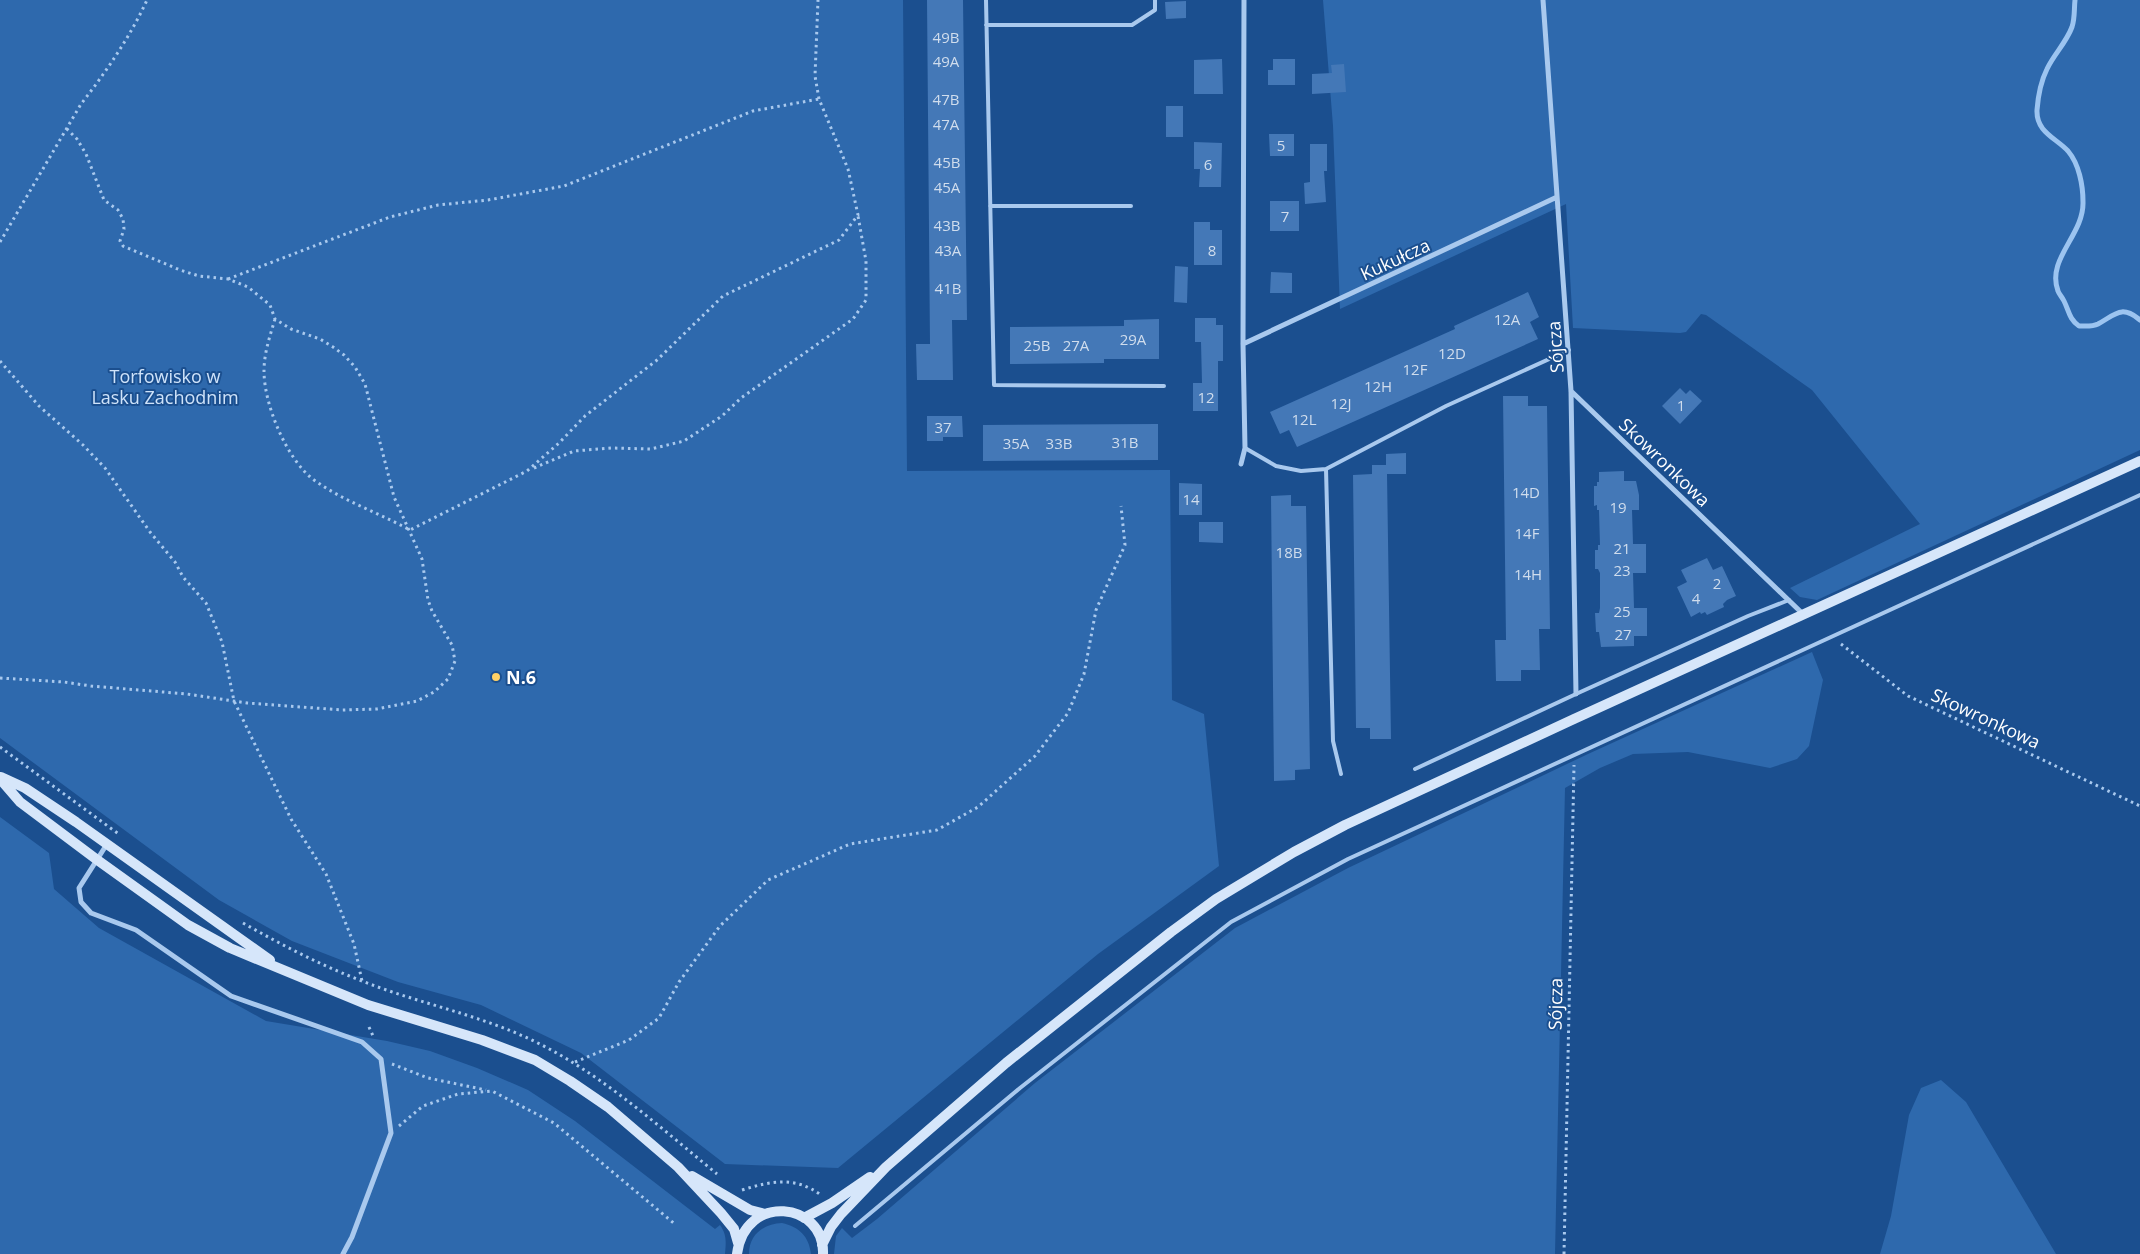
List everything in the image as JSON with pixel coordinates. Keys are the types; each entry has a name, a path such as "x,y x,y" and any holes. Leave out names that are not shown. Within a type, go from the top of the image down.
{"main road":[{"path":"822,1249 831,1227 886,1167 1006,1063 1163,938 1216,899 1261,871 1354,821 2140,462"},
{"path":"0,778 25,788 287,972"},
{"path":"0,778 20,802 96,859 188,925 230,948 368,1004 482,1040 535,1060 570,1081 608,1107 678,1167 734,1229 738,1243 737,1254"},
{"path":"678,1167 750,1210 766,1214"},
{"path":"804,1218 832,1203 886,1167"},
{"path":"738,1243 746,1228 758,1217 773,1211 789,1212 804,1218 814,1227 822,1249"}],"street":[{"path":"1242,464 1245,448 1243,344 1244,0"},
{"name":"Sójcza","path":"1543,0 1571,391 1576,694"},
{"name":"Kukułcza","path":"1243,344 1557,197"},
{"name":"Skowronkowa","path":"1571,391 1805,615"},
{"path":"107,844 79,888 81,902 91,913 136,930 231,996 362,1042 381,1059 391,1133 352,1238 343,1254"}],"lane":[{"path":"986,0 994,385 1164,386"},
{"path":"986,24 1132,25 1155,10 1155,0"},
{"path":"990,206 1132,206"},
{"path":"1245,448 1276,466 1301,471 1326,470 1446,406 1569,350"},
{"path":"1326,470 1333,741 1341,774"},
{"path":"855,1226 1020,1088 1231,922 1348,859 2140,495"},
{"path":"1416,769 1576,694 1755,613 1789,600"}],"path":[{"path":"0,242 66,128 130,32 147,0"},
{"path":"410,530 547,461 574,451 612,448 651,449 684,441 722,416 741,398 853,319 866,300 866,261 848,169 819,99 814,63 818,0"},
{"path":"228,280 390,217 438,205 488,200 564,186 753,112 819,99"},
{"path":"66,128 77,139 86,154 104,200 118,210 123,218 124,229 120,241 124,246 180,270 228,280 248,287 270,305 275,319 264,372 267,393 273,416 285,444 313,480 410,530"},
{"path":"527,471 559,443 585,416 658,360 723,296 839,240 858,215"},
{"path":"0,678 64,682 187,694 234,701 342,710 377,709 417,701 434,692 448,679 455,662 452,645 428,600 422,559 394,497 365,384 355,367 333,347 320,339 291,329 275,319"},
{"path":"0,361 39,406 83,445 105,468 150,532 175,562 183,577 206,603 222,642 234,701 291,819 326,874 354,944 362,981 302,956 238,920"},
{"path":"574,1062 629,1040 659,1018 679,982 720,926 768,880 850,844 937,830 978,807 1035,756 1068,713 1084,674 1096,610 1125,545 1121,506"},
{"name":"Skowronkowa","path":"1831,637 1908,696 2140,806"},
{"path":"0,746 123,837"},
{"name":"Sójcza","path":"1564,1254 1574,754"},
{"path":"381,1059 428,1078 492,1092 554,1123 676,1225"},
{"path":"391,1133 423,1106 458,1094 492,1092"},
{"path":"738,1191 771,1181 802,1186 823,1196"}],"green space":[{"name":"Torfowisko w Lasku Zachodnim","path":"0,0 903,0 907,471 1170,470 1172,700 1204,714 1219,866 1098,954 838,1168 725,1164 581,1053 481,1005 398,982 292,941 219,900 0,738"},
{"path":"1323,0 2140,0 2140,450 1817,600 1800,597 1790,588 1920,524 1812,390 1706,315 1701,314 1686,332 1680,333 1573,328 1566,204 1340,309 1333,126"},
{"path":"1812,652 1823,680 1809,746 1797,759 1770,768 1688,752 1633,754 1600,768 1565,788 1555,1254 834,1254 836,1236 842,1228 852,1238 877,1219 1035,1083 1235,928 1348,868 1588,754"},
{"path":"0,817 49,853 54,889 99,928 266,1021 387,1041 430,1051 477,1068 528,1090 575,1121 715,1229 720,1225 726,1239 725,1254 0,1254"},
{"path":"1941,1080 1966,1102 2056,1254 1880,1254 1891,1216 1909,1115 1921,1088"},
{"path":"782,1223 802,1233 808,1242 811,1254 749,1254 752,1241 759,1231 769,1225"}],"building":[{"path":"927,0 963,0 967,320 952,320 953,380 917,380 916,344 930,344"},
{"path":"1186,1 1186,18 1166,19 1165,2"},
{"path":"1222,59 1223,94 1194,94 1194,60"},
{"path":"1273,59 1295,59 1295,85 1268,85 1268,70 1273,70"},
{"path":"1344,64 1346,92 1312,94 1312,74 1332,73 1331,65"},
{"path":"1166,106 1183,106 1183,137 1166,137"},
{"path":"1269,134 1294,134 1294,156 1270,156"},
{"path":"1194,142 1222,143 1221,187 1199,187 1200,169 1194,169"},
{"path":"1310,144 1327,144 1327,171 1324,171 1326,202 1305,204 1304,183 1310,182"},
{"path":"1270,201 1299,201 1299,231 1270,231"},
{"path":"1194,222 1210,222 1210,230 1222,230 1222,265 1194,265"},
{"path":"1175,266 1188,267 1187,303 1174,302"},
{"path":"1271,272 1292,273 1292,293 1270,293"},
{"path":"1528,292 1539,317 1530,322 1538,339 1297,447 1289,430 1280,434 1270,412 1455,329 1454,326"},
{"path":"1195,318 1216,318 1216,325 1223,325 1223,361 1218,361 1218,411 1193,411 1193,383 1202,383 1201,342 1195,342"},
{"path":"1159,319 1159,359 1104,359 1104,363 1010,364 1010,327 1124,326 1124,320"},
{"path":"1680,388 1686,394 1690,390 1702,401 1680,424 1662,406"},
{"path":"1503,396 1528,396 1528,406 1547,406 1550,629 1539,629 1540,670 1521,670 1521,681 1496,681 1495,640 1506,640"},
{"path":"927,416 962,416 963,437 943,437 943,441 927,441"},
{"path":"1158,424 1158,460 983,461 983,425"},
{"path":"1406,453 1406,474 1387,474 1391,739 1370,739 1370,728 1356,728 1353,475 1372,474 1372,465 1386,465 1386,454"},
{"path":"1624,471 1624,481 1636,481 1639,495 1639,510 1632,510 1633,544 1646,544 1646,573 1633,573 1634,608 1647,608 1647,636 1634,636 1634,646 1601,647 1599,632 1596,632 1595,613 1599,613 1600,608 1600,573 1598,569 1595,569 1595,550 1598,550 1598,545 1600,545 1599,510 1597,510 1597,505 1594,506 1594,486 1597,486 1597,482 1599,482 1599,472"},
{"path":"1179,483 1202,484 1202,515 1179,515"},
{"path":"1291,495 1291,506 1306,506 1310,769 1295,770 1295,780 1274,781 1271,496"},
{"path":"1199,522 1223,522 1223,543 1199,542"},
{"path":"1707,558 1713,570 1722,566 1736,596 1727,600 1723,604 1724,607 1707,615 1705,612 1701,614 1700,612 1691,617 1677,587 1687,582 1681,570"}],"waterway":[{"path":"2075,0 2072,27 2045,74 2040,89 2037,110 2043,129 2072,156 2078,168 2082,189 2082,214 2057,268 2058,291 2071,318 2079,326 2096,325 2123,312 2133,315 2140,320"}],"place":[{"name":"N.6","path":"496,677"}]}
